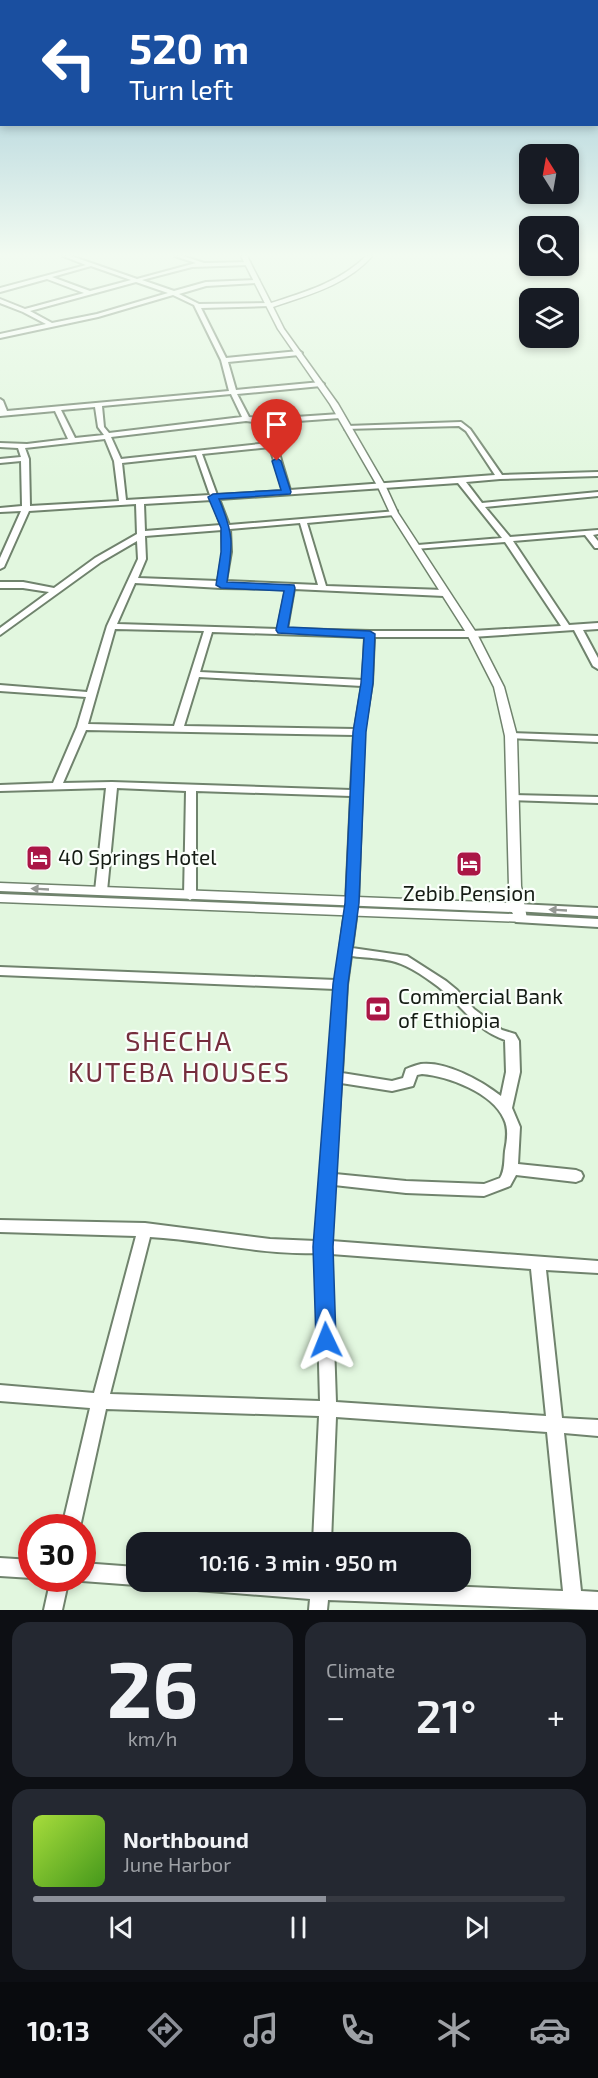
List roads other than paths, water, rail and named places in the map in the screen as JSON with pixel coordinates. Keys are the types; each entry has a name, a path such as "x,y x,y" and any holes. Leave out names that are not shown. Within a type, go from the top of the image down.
{"street":[{"path":"0,336 23,331"},
{"path":"208,331 224,360 233,392 246,419"},
{"path":"283,331 321,384 382,487 394,513 418,547 444,594 472,634 499,687 512,735 515,886 519,913"},
{"path":"224,360 299,353"},
{"path":"0,401 2,414 321,384"},
{"path":"98,404 101,427 117,462 123,503"},
{"path":"57,409 72,439"},
{"path":"0,445 21,448 72,439 246,419 266,421 340,416"},
{"path":"266,421 287,492"},
{"path":"347,428 461,424 468,430 500,477"},
{"path":"72,439 101,427"},
{"path":"117,462 272,445"},
{"path":"0,567 26,508 25,459 21,448"},
{"path":"198,452 226,528 226,552 221,585"},
{"path":"0,461 25,459"},
{"path":"0,510 382,487 500,477 598,474"},
{"path":"460,480 508,540 598,666"},
{"path":"480,505 598,494"},
{"path":"57,785 82,727 111,626 142,560 140,502"},
{"path":"0,632 98,560 142,534 394,513"},
{"path":"303,521 323,589"},
{"path":"418,547 598,532"},
{"path":"587,533 598,546"},
{"path":"134,580 444,594"},
{"path":"0,585 23,585 56,591"},
{"path":"282,630 290,588"},
{"path":"111,626 370,634 472,634 598,626"},
{"path":"178,729 209,628"},
{"path":"322,1532 328,1410 323,1247 340,984 351,908 359,732 367,683 370,634"},
{"path":"194,674 367,683"},
{"path":"0,688 92,695"},
{"path":"82,727 359,732"},
{"path":"512,735 598,739"},
{"path":"0,788 112,785 356,793"},
{"path":"101,891 112,785"},
{"path":"190,896 191,788"},
{"path":"513,798 598,800"},
{"path":"0,887 190,896 351,908"},
{"path":"0,898 519,913 598,912"},
{"path":"519,913 598,923"},
{"path":"345,951 403,959 453,993 470,1012 498,1033 510,1037 513,1041 513,1072 505,1109"},
{"path":"0,971 340,984"},
{"path":"328,1179 406,1187 484,1190 505,1182 511,1169 514,1129 505,1109 493,1098 454,1073 419,1068 411,1072 408,1082 392,1086 335,1077"},
{"path":"511,1169 576,1176"},
{"path":"0,1226 145,1229 295,1249 323,1247 538,1264 598,1266"},
{"path":"74,1514 100,1401 145,1229"},
{"path":"538,1264 573,1599"},
{"path":"0,1394 100,1401 328,1410 598,1428"},
{"path":"0,1567 18,1568"},
{"path":"96,1573 126,1575"},
{"path":"53,1610 57,1592"},
{"path":"318,1610 320,1592"},
{"path":"437,1592 598,1601"}],"place":[{"name":"40 Springs Hotel","path":"39,858"},
{"name":"Zebib Pension","path":"469,864"},
{"name":"Commercial Bank of Ethiopia","path":"378,1009"}],"district":[{"name":"SHECHA KUTEBA HOUSES","path":"179,1058"}]}
